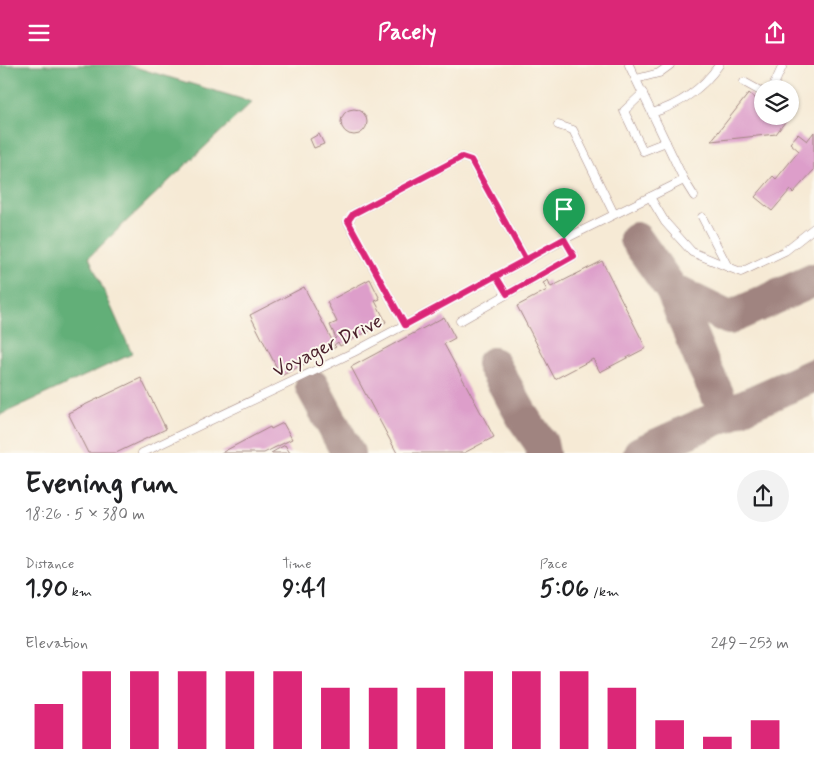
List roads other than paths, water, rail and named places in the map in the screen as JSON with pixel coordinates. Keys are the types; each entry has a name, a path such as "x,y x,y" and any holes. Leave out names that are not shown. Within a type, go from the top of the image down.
{"lane":[{"path":"629,65 684,180 694,196"},
{"path":"636,79 659,73 670,65"},
{"path":"652,113 679,103 712,75 719,65"},
{"path":"776,80 783,65"},
{"path":"744,82 754,88"},
{"path":"643,93 624,111 642,151 666,142"},
{"path":"558,125 573,130 614,214"},
{"path":"405,325 348,221 353,214 462,157 471,160 526,260"},
{"name":"Voyager Drive","path":"142,453 354,352 564,239 684,180"},
{"path":"650,197 665,222 692,252 741,272 785,251 814,228"},
{"path":"702,217 728,267"},
{"path":"460,321 574,256 564,239"},
{"path":"496,276 507,294"}]}
